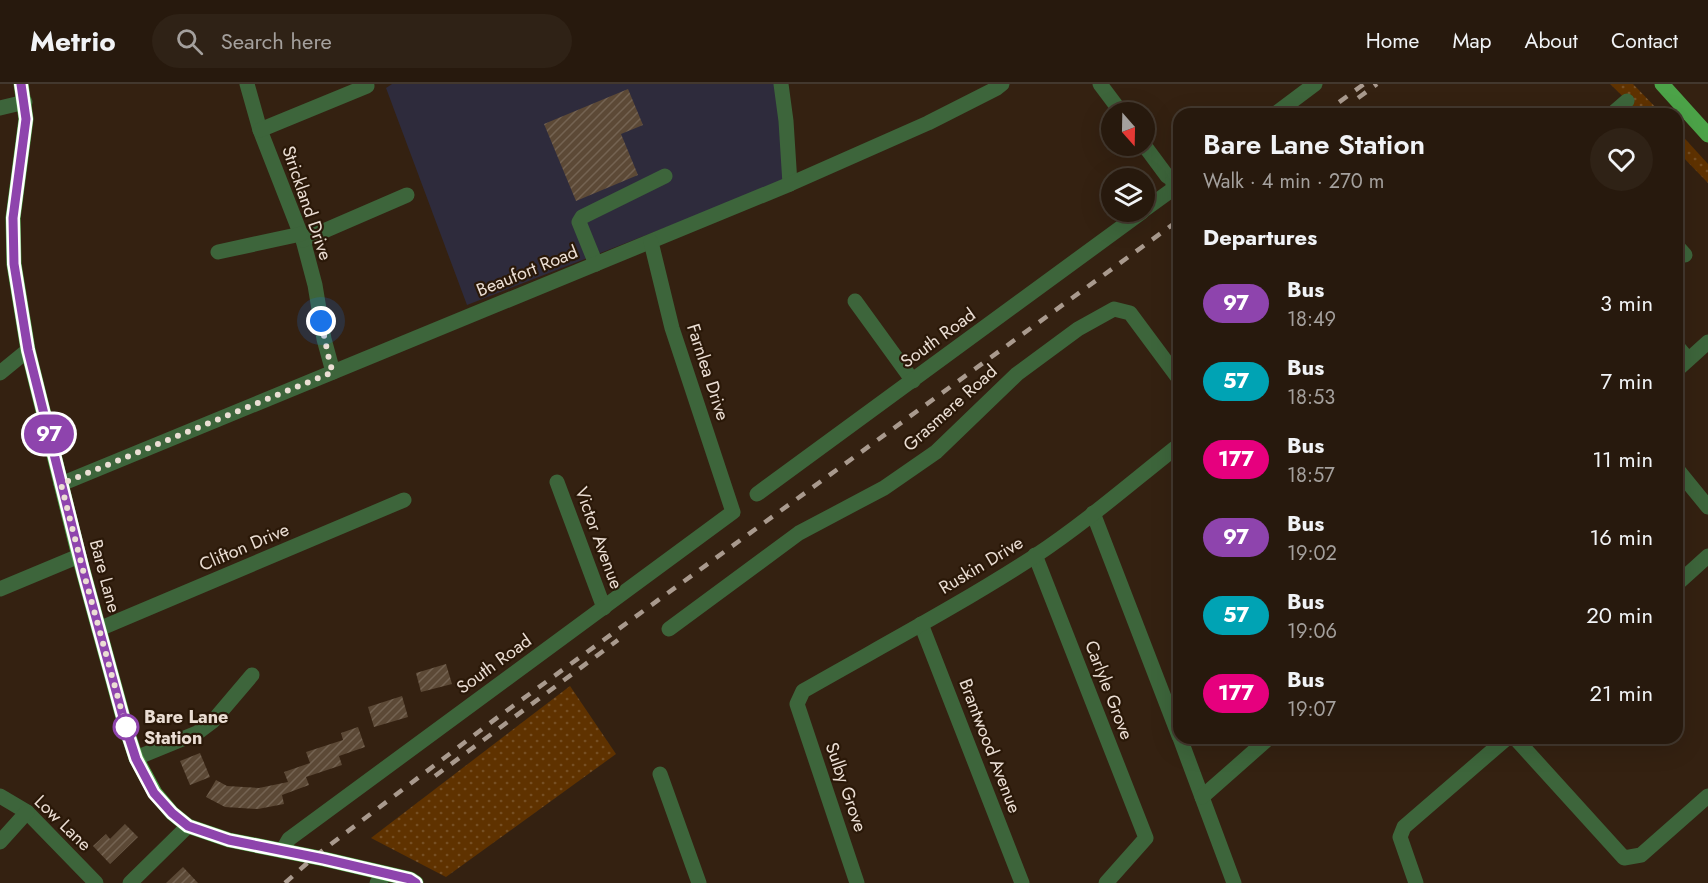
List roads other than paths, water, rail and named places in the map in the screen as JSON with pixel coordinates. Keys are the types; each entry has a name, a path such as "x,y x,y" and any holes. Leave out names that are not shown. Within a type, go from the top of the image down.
{"main road":[{"name":"Bare Lane","path":"21,84 26,119 13,218 14,264 28,350 79,556 136,759 154,793 172,813 188,826 229,840 282,851 382,878 410,879 416,883"},
{"path":"1662,84 1708,135"}],"street":[{"name":"Strickland Drive","path":"247,84 260,130 302,237 315,285 324,339 333,372"},
{"path":"781,84 790,184"},
{"name":"Beaufort Road","path":"61,484 790,184 928,123 1002,84"},
{"path":"1100,84 1114,102"},
{"path":"1283,108 1315,84"},
{"path":"260,130 367,86"},
{"path":"1619,108 1627,101"},
{"path":"0,108 25,102"},
{"path":"1152,156 1167,176 1173,179"},
{"path":"596,264 581,229 579,222 582,218 665,176"},
{"name":"South Road","path":"1155,202 1173,189"},
{"path":"218,252 302,237 407,195"},
{"name":"South Road","path":"757,494 1128,222"},
{"name":"Farnlea Drive","path":"651,242 672,328 733,512"},
{"path":"855,301 913,381"},
{"name":"Grasmere Road","path":"669,629 800,533 884,488 936,452 1017,374 1078,329 1114,309 1130,313 1173,366"},
{"path":"1683,364 1708,342"},
{"path":"0,373 28,350"},
{"name":"Ruskin Drive","path":"797,704 803,691 921,624 1035,555 1094,513 1173,450"},
{"path":"1683,476 1708,507"},
{"name":"Victor Avenue","path":"557,482 604,608"},
{"name":"Clifton Drive","path":"99,629 404,500"},
{"name":"South Road","path":"282,851 289,839 733,512"},
{"path":"1094,513 1173,721"},
{"name":"Carlyle Grove","path":"1035,555 1146,838 1106,883"},
{"path":"0,589 79,556"},
{"path":"1683,579 1708,556"},
{"name":"Brantwood Avenue","path":"921,624 1022,883"},
{"path":"136,759 197,733 213,721 252,675"},
{"name":"Sulby Grove","path":"797,704 857,883"},
{"path":"1182,744 1234,883"},
{"path":"1202,797 1262,744"},
{"path":"1416,883 1400,837 1404,826 1500,744"},
{"path":"1520,744 1624,858 1641,855 1708,796"},
{"path":"660,774 699,883"},
{"name":"Low Lane","path":"0,796 27,812 96,883"},
{"path":"0,842 27,812"},
{"path":"130,883 188,826"}],"railway":[{"path":"1331,108 1364,84"},
{"path":"1358,98 1377,84"},
{"path":"285,883 314,857 498,717 1173,224"},
{"path":"435,776 618,640"}],"place":[{"name":"Bare Lane Station","path":"126,727"}]}
